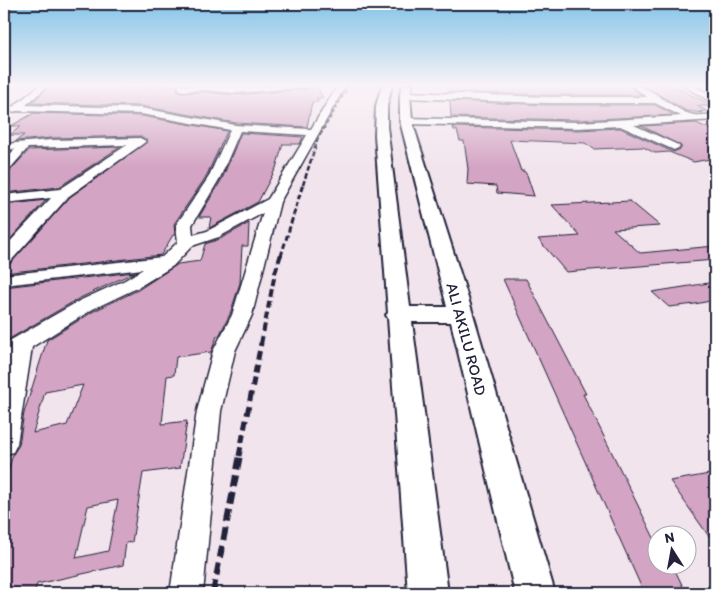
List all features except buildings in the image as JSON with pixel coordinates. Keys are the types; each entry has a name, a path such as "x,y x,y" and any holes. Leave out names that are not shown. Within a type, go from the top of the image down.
{"main road":[{"path":"381,113 380,120 398,315 428,593"},
{"name":"ALI AKILU ROAD","path":"405,113 461,314 535,593"},
{"path":"398,315 461,314"}],"street":[{"path":"151,113 236,128 315,132"},
{"path":"187,593 209,411 224,350 242,314 273,202 326,113"},
{"path":"406,120 479,113"},
{"path":"516,113 622,124 715,117"},
{"path":"681,113 715,128"},
{"path":"622,124 674,147"},
{"path":"186,243 184,225 214,178 236,128"},
{"path":"4,147 50,143 140,141 64,193 4,258"},
{"path":"4,168 24,146"},
{"path":"4,199 64,193"},
{"path":"4,444 13,349 86,305 131,284 167,262 186,243 213,234 273,202"},
{"path":"4,280 167,262"}],"railway":[{"path":"323,130 333,113"},
{"path":"303,185 318,138 324,128"},
{"path":"281,256 303,184"},
{"path":"261,344 275,273 281,254"},
{"path":"239,456 261,343"},
{"path":"213,593 240,455"}]}
